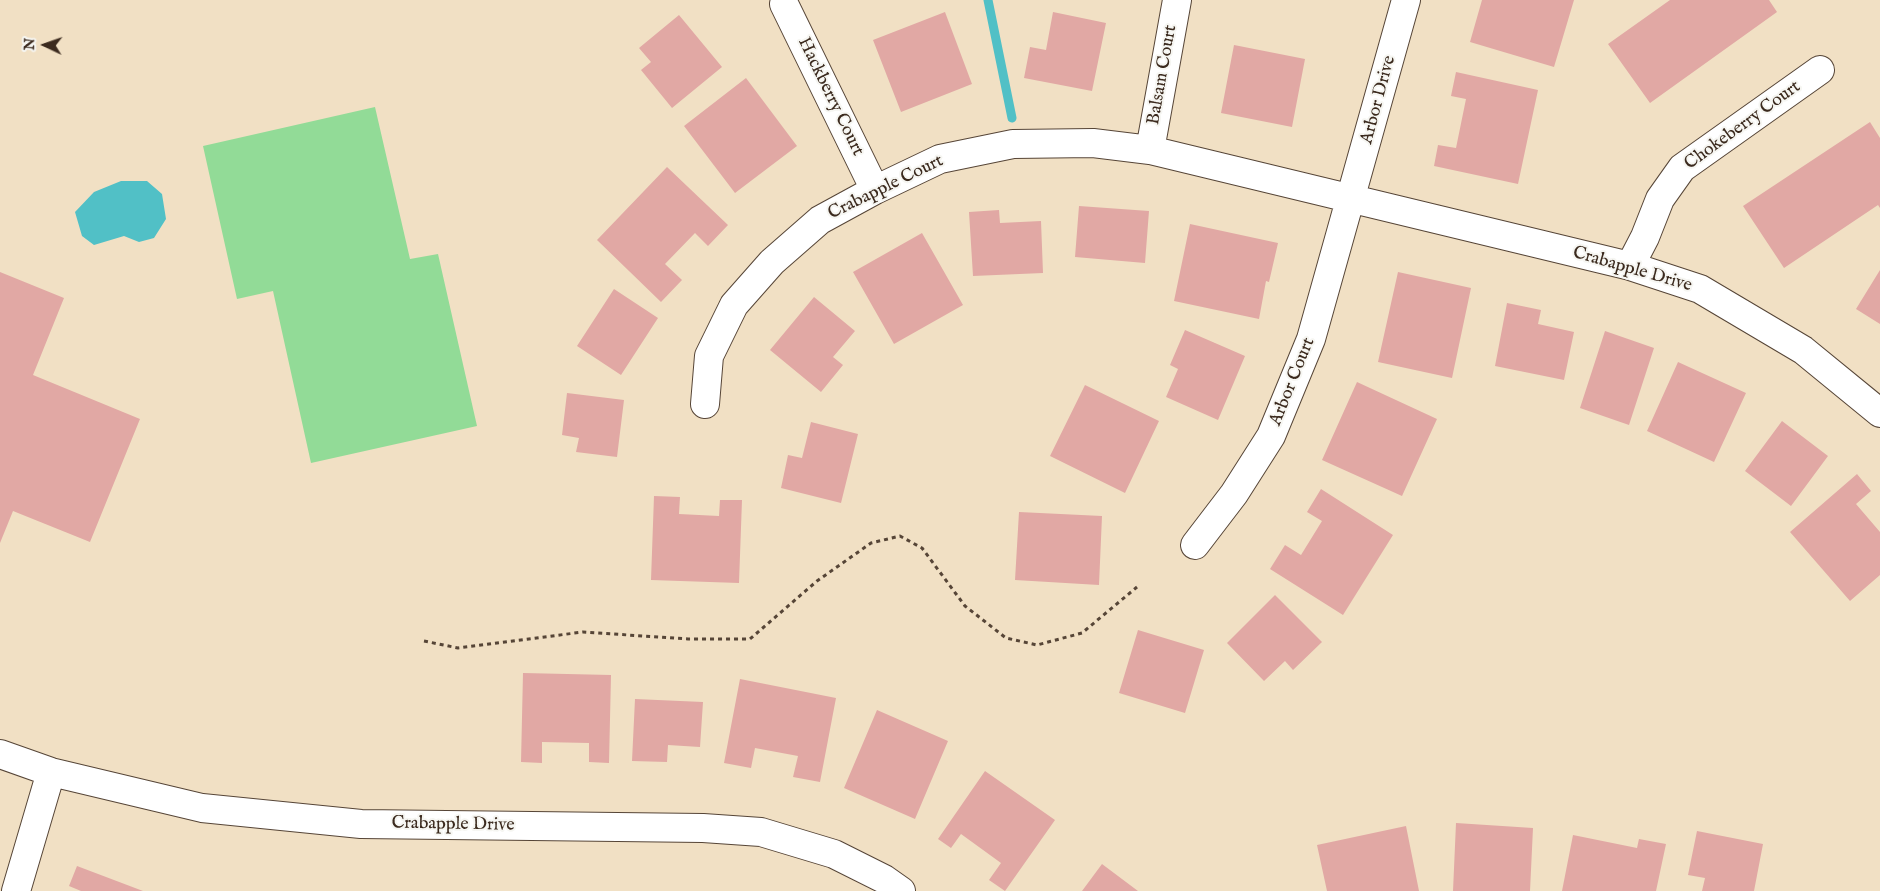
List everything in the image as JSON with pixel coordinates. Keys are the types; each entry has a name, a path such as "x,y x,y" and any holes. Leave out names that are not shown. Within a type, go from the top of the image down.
{"street":[{"name":"Balsam Court","path":"1150,150 1177,0"},
{"name":"Arbor Drive","path":"1351,199 1406,0"},
{"name":"Hackberry Court","path":"784,4 875,190"},
{"name":"Chokeberry Court","path":"1630,266 1645,237 1660,198 1682,168 1820,70"},
{"name":"Crabapple Court","path":"705,404 709,356 734,305 772,262 820,220 875,190 940,159 1014,144 1093,143 1150,150 1351,199"},
{"name":"Crabapple Drive","path":"1351,199 1630,266 1700,289 1803,350 1880,413"},
{"name":"Arbor Court","path":"1195,545 1234,494 1270,436 1311,339 1351,199"},
{"name":"Crabapple Drive","path":"0,754 51,772 202,808 361,824 703,828 762,832 834,854 884,879 902,891"},
{"path":"16,891 51,772"}],"path":[{"path":"424,641 458,648 583,632 688,639 750,639 816,581 871,542 900,536 922,548 965,606 1006,638 1037,645 1082,633 1137,587"}],"green space":[{"path":"375,107 410,259 438,254 477,426 311,463 273,291 237,299 203,146"}],"water":[{"path":"121,181 147,181 162,194 166,219 154,238 139,242 124,236 94,245 82,236 75,212 94,192"}],"building":[{"path":"1482,0 1574,0 1554,67 1470,42"},
{"path":"1670,0 1769,0 1777,12 1650,103 1608,44"},
{"path":"945,12 972,84 901,112 873,40"},
{"path":"1053,12 1106,23 1092,91 1024,78 1030,47 1046,50"},
{"path":"679,15 722,67 672,108 641,70 651,62 639,48"},
{"path":"1234,45 1305,59 1292,127 1221,113"},
{"path":"1456,72 1538,90 1518,184 1434,166 1438,145 1456,148 1466,99 1451,96"},
{"path":"746,78 797,146 735,193 684,126"},
{"path":"1870,122 1880,138 1880,208 1878,205 1784,268 1743,206"},
{"path":"667,167 728,225 708,246 695,233 665,264 682,280 661,302 597,240"},
{"path":"1079,206 1149,211 1145,263 1075,257"},
{"path":"999,210 1000,223 1041,221 1043,273 973,276 969,212"},
{"path":"1190,224 1278,243 1269,282 1266,281 1259,319 1174,301"},
{"path":"922,233 963,305 894,344 853,272"},
{"path":"1880,270 1880,324 1856,309"},
{"path":"0,272 64,298 33,375 140,419 90,542 13,511 0,543"},
{"path":"1398,272 1471,288 1452,378 1378,362"},
{"path":"614,289 658,318 621,375 577,346"},
{"path":"814,297 855,331 833,357 843,365 821,392 770,350"},
{"path":"1507,303 1541,310 1538,324 1574,332 1564,380 1495,366"},
{"path":"1185,330 1245,356 1218,420 1166,397 1178,369 1170,365"},
{"path":"1605,331 1654,348 1629,425 1580,408"},
{"path":"1678,362 1746,393 1714,462 1647,431"},
{"path":"1357,382 1437,419 1402,496 1322,460"},
{"path":"1085,385 1159,421 1125,493 1050,456"},
{"path":"567,393 624,400 617,457 576,452 579,438 562,435"},
{"path":"1782,421 1828,456 1791,506 1745,471"},
{"path":"811,422 858,434 841,503 781,488 788,455 802,458"},
{"path":"1857,474 1871,491 1856,504 1880,532 1880,575 1850,601 1790,532"},
{"path":"1321,489 1393,535 1343,615 1270,569 1285,545 1301,555 1322,521 1307,512"},
{"path":"654,496 680,497 679,514 719,516 720,500 742,500 739,583 651,580"},
{"path":"1019,512 1102,516 1099,585 1015,580"},
{"path":"1275,595 1322,642 1293,670 1285,661 1264,681 1227,643"},
{"path":"1138,630 1204,650 1185,713 1119,693"},
{"path":"523,673 611,675 609,763 589,762 589,743 542,742 542,763 521,762"},
{"path":"740,679 836,698 820,782 793,777 798,756 755,748 751,768 724,763"},
{"path":"635,699 703,702 700,747 668,745 667,762 632,761"},
{"path":"877,710 948,741 915,819 844,788"},
{"path":"985,771 1055,820 1005,891 989,880 1001,863 961,834 951,848 938,839"},
{"path":"1456,823 1533,828 1530,891 1453,891"},
{"path":"1406,826 1419,891 1327,891 1317,845"},
{"path":"1697,831 1763,844 1754,891 1702,891 1705,878 1688,875"},
{"path":"1573,835 1637,848 1639,839 1666,844 1656,891 1562,891"},
{"path":"1102,864 1138,891 1082,891"},
{"path":"77,866 143,891 81,891 69,886"}],"waterway":[{"path":"988,0 1012,118"}]}
